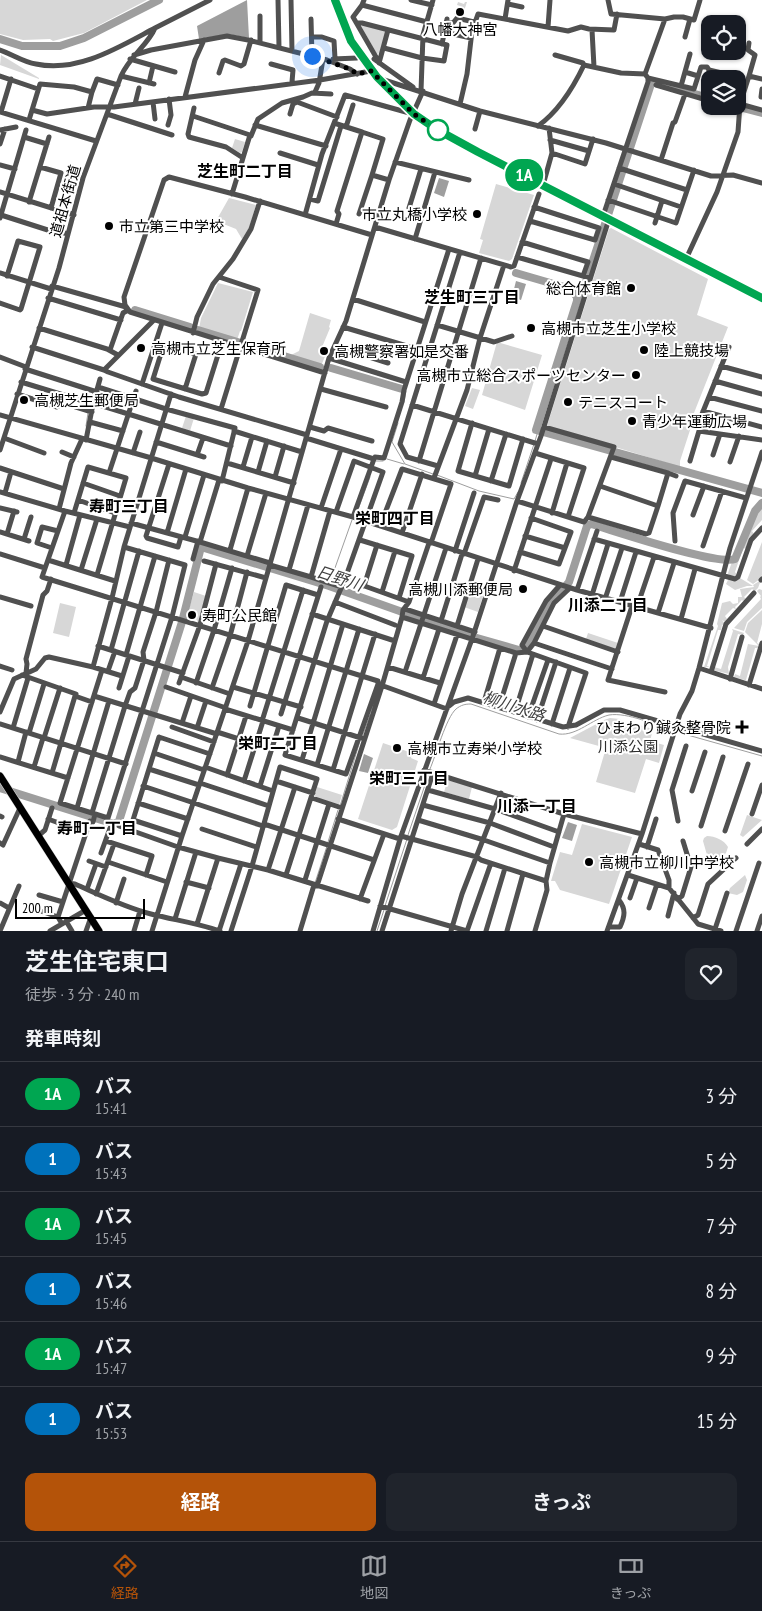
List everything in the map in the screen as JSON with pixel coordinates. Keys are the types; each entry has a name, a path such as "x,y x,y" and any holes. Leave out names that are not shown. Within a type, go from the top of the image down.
{"main road":[{"path":"335,0 351,41 371,71 414,114 436,129 762,298"},
{"path":"0,776 99,931"}],"street":[{"name":"道祖本街道","path":"0,450 74,215 83,178 121,76 132,57 151,36 155,28 210,0"},
{"path":"278,0 279,48"},
{"path":"291,0 292,51"},
{"path":"152,931 178,847 248,641 324,373 353,299 389,180 422,91 423,39 432,3 413,0"},
{"path":"548,27 550,0"},
{"path":"608,0 612,14 665,19 674,17 694,20 700,0"},
{"path":"505,19 508,2 522,7"},
{"path":"374,60 376,57 353,17 363,3 427,22"},
{"path":"460,104 468,74 471,38 477,15 480,14 568,31 581,27 592,30 614,30 617,14"},
{"path":"260,16 260,42"},
{"path":"442,44 447,20 452,23 457,18 474,22"},
{"path":"311,19 312,56"},
{"path":"372,931 424,770 474,636 517,501 538,444 587,277 604,234 608,200 626,149 665,19"},
{"path":"684,37 690,19"},
{"path":"357,23 447,45 444,61 422,58 384,48"},
{"path":"0,50 38,65 72,64 97,57 155,28"},
{"path":"374,60 384,48 388,30"},
{"path":"592,30 594,67"},
{"path":"444,32 471,38"},
{"path":"132,57 151,50 227,36 260,42 312,56 350,69 357,74"},
{"path":"312,37 322,37 334,41 335,59"},
{"path":"185,97 195,60 204,40"},
{"path":"219,68 225,60 241,66 244,64 251,40"},
{"path":"746,86 755,55 748,50 749,42"},
{"path":"681,86 690,54"},
{"path":"555,55 584,65 621,73 647,76 694,89 701,67 707,67 709,70"},
{"path":"132,57 153,66 175,72"},
{"path":"325,60 357,58"},
{"path":"315,92 325,60"},
{"path":"374,60 414,88"},
{"path":"271,64 279,63 293,70 292,82"},
{"path":"538,126 551,115 565,98 575,84 584,65"},
{"path":"121,76 151,84 153,66"},
{"path":"32,110 47,114 153,102 292,82 320,80 371,71"},
{"path":"685,72 698,76"},
{"path":"0,76 38,89"},
{"path":"749,76 762,79"},
{"path":"377,77 480,111 593,139 711,176 740,176 762,183"},
{"path":"88,108 96,79 118,84"},
{"path":"11,80 0,112 96,141"},
{"path":"29,120 40,84 74,87 92,92"},
{"path":"656,85 701,98"},
{"path":"134,104 139,88"},
{"path":"760,97 762,89"},
{"path":"232,194 250,135 258,119 282,103 315,92 331,94"},
{"path":"662,160 673,123 685,94"},
{"path":"305,215 318,165 345,96 414,114"},
{"path":"168,125 171,115 169,99"},
{"path":"153,102 155,119"},
{"path":"289,110 297,102 337,117"},
{"path":"310,199 318,201 343,127 353,105"},
{"path":"194,108 189,137 226,147 243,158"},
{"path":"746,108 762,110"},
{"path":"475,129 480,111"},
{"path":"107,114 172,135"},
{"path":"686,259 722,176 738,132 739,115"},
{"path":"193,116 250,135"},
{"path":"334,123 383,139 359,214"},
{"path":"255,125 326,146"},
{"path":"0,144 2,130 16,127"},
{"path":"543,185 552,154 548,128"},
{"path":"26,130 1,217 54,232 57,230 68,234"},
{"path":"336,224 339,214 337,211 362,132"},
{"path":"24,137 46,144"},
{"path":"29,202 49,137"},
{"path":"552,154 585,164 593,139"},
{"path":"550,140 589,152"},
{"path":"280,154 318,165"},
{"path":"395,162 469,180"},
{"path":"0,165 15,170"},
{"path":"40,167 61,173 50,208"},
{"path":"619,168 688,190"},
{"path":"421,169 408,208 423,212"},
{"path":"608,200 676,223 694,170"},
{"path":"415,238 435,172"},
{"path":"372,175 389,180"},
{"path":"127,309 124,297 165,179 172,177 372,235"},
{"path":"614,184 681,208"},
{"path":"0,192 74,215"},
{"path":"375,227 511,267 514,266 539,194"},
{"path":"655,223 662,201"},
{"path":"194,333 197,317 213,284 251,229 260,202"},
{"path":"530,221 595,240 598,232 599,228 534,207"},
{"path":"598,232 604,234"},
{"path":"0,303 21,309 40,247 18,240 7,276"},
{"path":"522,242 588,262 587,277"},
{"path":"32,348 307,436 341,449 374,459 384,458 406,382 449,249"},
{"path":"438,466 408,457 400,444 460,252"},
{"path":"517,257 587,277"},
{"path":"419,461 481,258"},
{"path":"434,478 474,369 480,338 504,265"},
{"path":"0,273 127,309 133,314 222,342 241,344 324,373"},
{"path":"219,277 258,290 221,409"},
{"path":"48,298 89,312 121,320"},
{"path":"353,299 425,322"},
{"path":"104,356 123,313 127,309"},
{"path":"104,370 153,320"},
{"path":"142,384 162,323"},
{"path":"437,325 494,342 512,336"},
{"path":"343,327 417,349"},
{"path":"38,328 108,349 118,356"},
{"path":"70,338 72,331"},
{"path":"108,342 108,349"},
{"path":"156,342 196,354 185,389"},
{"path":"164,344 153,380 196,393 206,393 222,342"},
{"path":"335,346 388,362"},
{"path":"700,418 729,347"},
{"path":"0,357 60,380 133,397 166,409 235,428 227,463 193,559"},
{"path":"329,358 406,382"},
{"path":"721,366 762,377"},
{"path":"58,509 74,457 84,440 90,422 100,379"},
{"path":"56,393 60,380"},
{"path":"715,381 762,394"},
{"path":"21,382 231,446"},
{"path":"320,389 386,407"},
{"path":"109,473 136,391"},
{"path":"17,394 57,407 63,403 92,412"},
{"path":"93,667 124,546 171,394"},
{"path":"708,397 762,411"},
{"path":"412,405 538,444"},
{"path":"703,411 762,427"},
{"path":"0,415 353,517 514,571 605,599 711,628"},
{"path":"90,422 123,431"},
{"path":"472,423 458,470 474,476 509,486 523,439"},
{"path":"310,426 324,431 328,428 342,435 372,441"},
{"path":"474,476 489,428"},
{"path":"690,461 700,430 762,440"},
{"path":"517,501 584,522 588,518 597,489 600,486 614,447 542,431"},
{"path":"133,453 140,432"},
{"path":"234,432 302,452"},
{"path":"492,481 506,434"},
{"path":"713,455 720,434"},
{"path":"3,436 21,441 42,452 42,445"},
{"path":"730,462 739,436"},
{"path":"243,467 252,437"},
{"path":"197,455 203,438"},
{"path":"258,472 267,441"},
{"path":"156,442 204,457"},
{"path":"275,477 284,446"},
{"path":"321,508 341,449"},
{"path":"62,452 74,457"},
{"path":"608,929 639,844 680,714 692,691 711,628 730,548 762,452"},
{"path":"535,453 584,468 568,517"},
{"path":"611,456 676,476"},
{"path":"514,571 551,458"},
{"path":"353,517 374,459"},
{"path":"336,512 354,461 383,472 360,540 328,619 285,755 346,774 362,739"},
{"path":"227,463 294,483"},
{"path":"552,512 567,463"},
{"path":"169,464 146,536 147,538 178,547 204,475"},
{"path":"74,513 88,467 126,478 97,575"},
{"path":"0,468 64,489"},
{"path":"300,931 330,845 340,807 380,685 388,667 402,617 452,484 402,469 380,526"},
{"path":"167,533 186,470"},
{"path":"11,472 2,493 80,515 149,528 199,541 342,586"},
{"path":"588,518 646,534 649,533 668,473"},
{"path":"402,533 422,474"},
{"path":"675,541 673,513 682,484 687,482 746,498"},
{"path":"83,484 120,496"},
{"path":"600,486 658,506"},
{"path":"693,515 704,486"},
{"path":"230,550 248,488"},
{"path":"703,546 722,491"},
{"path":"247,556 266,493"},
{"path":"456,551 474,493"},
{"path":"441,621 484,497 498,500"},
{"path":"78,500 115,512"},
{"path":"289,570 308,505"},
{"path":"0,508 15,512 7,534"},
{"path":"65,511 42,576 378,681 380,685 447,708"},
{"path":"310,576 330,511"},
{"path":"66,565 80,515"},
{"path":"0,532 26,540 31,517"},
{"path":"520,552 559,564 571,532 531,518"},
{"path":"81,570 97,519"},
{"path":"52,548 37,543 42,527 58,531"},
{"path":"594,539 735,579 738,577 751,540 762,528"},
{"path":"577,590 597,531"},
{"path":"526,536 565,548"},
{"path":"360,540 412,556 398,598"},
{"path":"592,595 608,544"},
{"path":"364,586 377,545"},
{"path":"102,670 60,803 108,818 172,616 185,565 124,546"},
{"path":"405,672 446,548"},
{"path":"605,599 622,548"},
{"path":"382,592 395,550"},
{"path":"108,671 139,551"},
{"path":"620,602 636,552"},
{"path":"0,554 45,568"},
{"path":"119,688 155,556"},
{"path":"654,557 608,680 665,692"},
{"path":"457,626 478,559"},
{"path":"48,560 115,581"},
{"path":"58,917 90,821 93,822 125,706 130,692 135,688 144,660 144,652 169,560"},
{"path":"204,561 266,578"},
{"path":"658,613 674,563"},
{"path":"181,678 200,625 216,564"},
{"path":"196,683 232,568"},
{"path":"681,619 695,569"},
{"path":"212,688 230,636 247,572"},
{"path":"13,728 28,664 26,659 42,596 47,591 51,579"},
{"path":"345,579 408,602"},
{"path":"250,706 286,585 318,595"},
{"path":"530,653 522,645 543,607 560,585"},
{"path":"281,714 321,587"},
{"path":"515,712 534,643 554,603 570,588"},
{"path":"244,781 302,590"},
{"path":"711,672 726,624 754,593"},
{"path":"0,597 31,606"},
{"path":"335,602 395,625"},
{"path":"543,607 550,611"},
{"path":"405,609 457,626 500,648 516,653 530,653 586,674 568,727"},
{"path":"312,614 395,640"},
{"path":"402,617 457,634 474,636"},
{"path":"302,760 343,624"},
{"path":"542,626 618,652"},
{"path":"317,765 358,629"},
{"path":"423,678 439,629"},
{"path":"333,770 375,634"},
{"path":"434,704 457,634"},
{"path":"730,679 735,655 742,637"},
{"path":"534,643 612,669"},
{"path":"749,685 762,643"},
{"path":"98,646 157,664 167,668 181,678 230,694"},
{"path":"484,702 500,648"},
{"path":"499,707 516,653"},
{"path":"0,712 14,678 25,676 48,657 93,667 122,676"},
{"path":"528,717 548,660"},
{"path":"537,720 556,662"},
{"path":"0,666 12,670"},
{"path":"388,667 440,684"},
{"path":"552,724 570,668"},
{"path":"699,668 762,689"},
{"path":"25,676 76,694 76,696 109,701 239,739"},
{"path":"18,762 44,684"},
{"path":"233,687 300,708"},
{"path":"456,687 458,700"},
{"path":"34,767 60,688"},
{"path":"166,688 293,730"},
{"path":"0,695 7,697"},
{"path":"52,773 76,696"},
{"path":"182,723 191,696"},
{"path":"447,708 458,700 468,698 537,720 568,727 604,710 620,710 762,751"},
{"path":"77,808 109,701"},
{"path":"197,728 206,701"},
{"path":"227,775 246,716"},
{"path":"298,718 362,739"},
{"path":"0,724 126,764"},
{"path":"260,786 279,726"},
{"path":"172,727 214,742"},
{"path":"182,836 133,820 158,737 210,754"},
{"path":"678,821 672,790 686,746"},
{"path":"692,791 705,752"},
{"path":"154,753 273,790"},
{"path":"0,757 68,778"},
{"path":"701,826 723,757"},
{"path":"725,831 748,764"},
{"path":"231,931 252,866 280,767 318,779 286,875"},
{"path":"148,769 269,806"},
{"path":"424,770 564,814 642,834"},
{"path":"382,931 433,773"},
{"path":"276,781 295,787 329,804 340,807"},
{"path":"752,814 762,785"},
{"path":"144,786 374,860"},
{"path":"268,870 295,787"},
{"path":"428,790 495,809 559,832"},
{"path":"452,929 462,894 484,840 500,793"},
{"path":"138,803 188,819"},
{"path":"305,880 329,804"},
{"path":"423,805 490,823 554,847"},
{"path":"0,843 3,844 20,808"},
{"path":"38,836 45,830 52,808"},
{"path":"535,931 547,890 546,881 550,863 564,814"},
{"path":"48,819 67,826"},
{"path":"338,819 384,834 401,838 412,838 477,857 481,860 546,881"},
{"path":"647,847 656,819"},
{"path":"418,820 550,863"},
{"path":"119,826 178,847 305,880 368,902"},
{"path":"101,853 110,828"},
{"path":"202,829 256,847"},
{"path":"746,844 762,829"},
{"path":"360,899 384,834"},
{"path":"106,841 152,856 146,875"},
{"path":"677,899 682,896 690,867 683,841"},
{"path":"96,894 114,844"},
{"path":"639,844 658,850 669,880 669,888"},
{"path":"175,919 196,852"},
{"path":"197,924 218,858"},
{"path":"694,918 698,915 708,884 736,858"},
{"path":"89,861 96,864 107,864 167,882"},
{"path":"380,906 452,929 467,931 491,863"},
{"path":"736,931 759,863"},
{"path":"87,889 96,864"},
{"path":"68,884 74,884 116,903 140,911 219,931 242,864"},
{"path":"486,931 505,868"},
{"path":"507,931 523,874"},
{"path":"628,875 669,888 698,924 721,931"},
{"path":"630,898 637,878"},
{"path":"116,903 124,879"},
{"path":"186,882 209,888"},
{"path":"649,908 657,884"},
{"path":"0,931 18,886"},
{"path":"668,916 674,893"},
{"path":"715,929 726,893"},
{"path":"39,895 63,902"},
{"path":"608,929 620,926 622,923 625,911 624,906 619,900"},
{"path":"0,902 9,908"},
{"path":"35,909 58,917 72,931"},
{"path":"50,931 86,910"},
{"path":"134,931 140,911"},
{"path":"756,931 762,916"},
{"path":"86,931 91,918"}],"green space":[{"path":"0,0 147,0 84,33 53,41 50,39 23,40 0,34"},
{"path":"458,2 464,4 467,2 462,17 454,14 456,9 459,10"},
{"path":"361,26 386,32 380,53 377,54"},
{"path":"1,55 39,78 39,79 0,65"},
{"path":"235,139 245,142 240,153 232,148"},
{"path":"496,184 534,195 512,259 509,261 479,253 483,240 480,239"},
{"path":"229,198 256,205 249,228 242,239 236,229 216,221"},
{"name":"高槻市立総合スポーツセンター","path":"611,228 708,279 697,315 728,327 690,423 692,424 680,461 680,467 547,426 609,229"},
{"path":"218,283 253,292 237,340 199,329 201,318"},
{"path":"310,313 331,320 330,328 320,352 326,354 321,366 291,357 291,355 299,351"},
{"path":"497,342 542,355 525,410 482,395"},
{"path":"472,388 480,390 473,409 465,406"},
{"path":"186,416 194,418 190,431 182,428"},
{"path":"762,505 762,520 752,531 754,534 747,549 743,548 735,572 737,575 735,577 729,576 728,573 732,562 739,557 755,514"},
{"path":"762,542 762,575 753,584 747,580"},
{"path":"740,578 753,586 735,590 726,584 728,580 736,581"},
{"path":"761,580 755,591 752,589 744,597 746,599 742,600 735,607 736,609 733,608 725,616 727,619 725,622 722,620 725,624 722,625 721,630 718,630 707,666 710,667 704,667 718,626 722,603 730,601 733,604 738,603 738,597 742,597 740,589 754,587 753,585"},
{"path":"759,589 762,590 762,608 747,622 744,631 734,628 761,599 757,591"},
{"path":"194,592 206,596 198,623 195,619 197,611 189,609"},
{"path":"469,592 483,596 478,612 464,607"},
{"path":"60,603 76,607 69,637 53,633"},
{"path":"762,610 762,624 757,643 759,646 745,632 748,623"},
{"path":"732,629 744,633 743,635 738,634 728,667 729,674 713,670 714,667 721,669"},
{"path":"588,633 618,643 617,649 586,639"},
{"path":"748,644 759,646 755,648 746,680 748,681 734,677 735,674 740,676"},
{"name":"川添公園","path":"610,718 620,719 624,723 632,723 653,729 650,741 664,745 659,763 646,759 635,793 596,782 606,748 570,738"},
{"path":"383,743 412,753 411,758 418,761 397,827 392,830 358,819"},
{"path":"448,779 472,787 469,799 444,792"},
{"path":"317,787 342,795 339,805 314,797"},
{"path":"747,815 762,820 743,837 740,835"},
{"path":"582,824 632,837 609,904 560,890 555,881 551,881 560,852 572,855"},
{"path":"707,836 719,839 728,847 726,853 715,863 709,862 703,841"},
{"path":"745,875 747,880 743,892 737,895 728,893 730,888"}],"shaded area":[{"path":"247,0 249,38 228,34 199,39 197,26"},
{"path":"439,178 449,181 444,197 434,193"},
{"path":"516,281 526,284 521,300 512,297"},
{"path":"364,754 373,758 368,773 359,771"},
{"path":"568,822 577,825 572,841 562,838"}],"waterway":[{"path":"0,39 22,46 60,46 84,38 159,0"},
{"path":"577,301 583,291 652,81 701,96"},
{"path":"746,109 762,113"},
{"path":"516,273 571,289 577,297 536,430 762,493"},
{"path":"135,310 190,327"},
{"path":"198,330 320,367"},
{"path":"331,368 402,389"},
{"path":"404,402 406,391"},
{"path":"91,401 93,393"},
{"path":"86,426 88,413"},
{"path":"398,423 392,442 405,464 433,474"},
{"path":"535,441 538,431"},
{"path":"521,483 534,444"},
{"path":"387,459 404,464"},
{"path":"376,461 383,461"},
{"path":"437,475 479,491 514,499 518,492"},
{"path":"356,515 370,477"},
{"name":"日野川","path":"0,788 114,824 119,821 182,622 201,547 329,586 470,636 519,650 525,648 528,644 551,603 569,582 587,526 591,524 688,553 725,560 735,559 755,511 762,503"},
{"path":"330,582 352,520"},
{"name":"柳川水路","path":"430,769 452,714 456,709 467,704 559,734 578,730 609,715 624,715 673,731"},
{"path":"362,737 370,715"},
{"name":"柳川水路","path":"677,732 762,756"},
{"path":"340,806 360,741"},
{"name":"柳川水路","path":"408,835 429,773"},
{"path":"328,842 338,810"},
{"name":"柳川水路","path":"385,906 407,839"},
{"path":"315,883 327,846"},
{"name":"柳川水路","path":"377,931 384,910"}],"bus line":[{"name":"1A","path":"335,0 351,41 371,71 414,114 436,129 478,152 762,298"}],"place":[{"name":"八幡大神宮","path":"460,12"},
{"name":"市立丸橋小学校","path":"477,214"},
{"name":"市立第三中学校","path":"109,226"},
{"name":"総合体育館","path":"631,288"},
{"name":"高槻市立芝生小学校","path":"531,328"},
{"name":"高槻市立芝生保育所","path":"141,348"},
{"name":"陸上競技場","path":"644,350"},
{"name":"高槻警察署如是交番","path":"324,351"},
{"name":"高槻市立総合スポーツセンター","path":"636,375"},
{"name":"高槻芝生郵便局","path":"24,400"},
{"name":"テニスコート","path":"568,402"},
{"name":"青少年運動広場","path":"632,421"},
{"name":"高槻川添郵便局","path":"523,589"},
{"name":"寿町公民館","path":"192,615"},
{"name":"ひまわり鍼灸整骨院","path":"742,727"},
{"name":"高槻市立寿栄小学校","path":"397,748"},
{"name":"高槻市立柳川中学校","path":"589,862"}],"district":[{"name":"芝生町二丁目","path":"245,171"},
{"name":"芝生町三丁目","path":"472,297"},
{"name":"寿町三丁目","path":"129,506"},
{"name":"栄町四丁目","path":"395,518"},
{"name":"川添二丁目","path":"608,605"},
{"name":"栄町二丁目","path":"278,743"},
{"name":"栄町三丁目","path":"409,778"},
{"name":"川添一丁目","path":"537,806"},
{"name":"寿町一丁目","path":"97,828"}],"route":[{"path":"312,56 350,69 357,74 371,71 414,114 438,130"}]}
